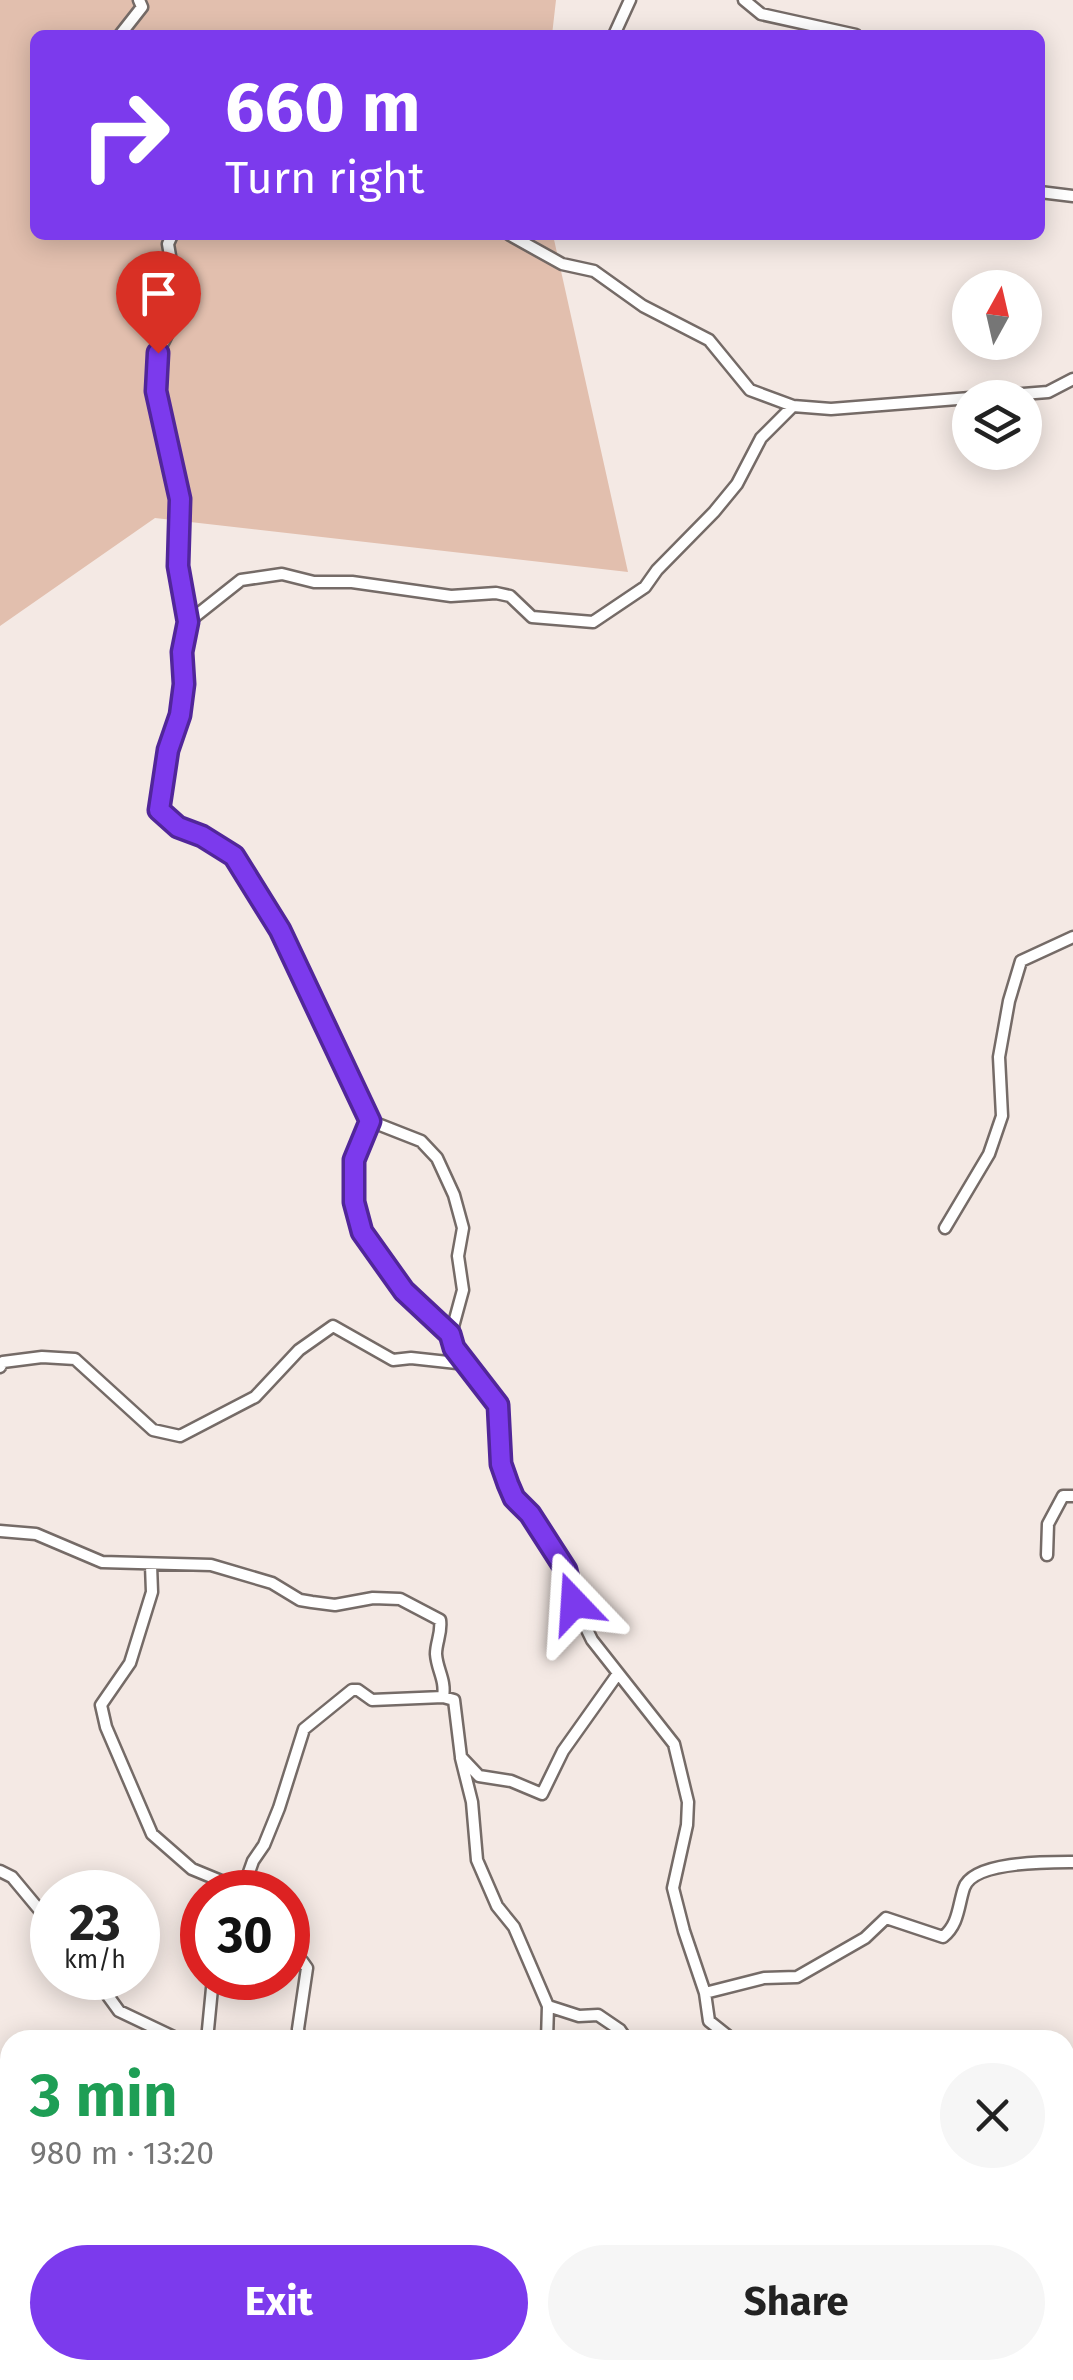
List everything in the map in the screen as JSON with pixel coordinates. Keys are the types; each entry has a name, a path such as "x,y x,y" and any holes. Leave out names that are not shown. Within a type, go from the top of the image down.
{"street":[{"path":"124,30 142,7 138,0"},
{"path":"616,30 630,0"},
{"path":"744,0 761,14 829,30"},
{"path":"796,24 801,30"},
{"path":"1045,193 1073,196"},
{"path":"170,240 174,279 166,298 172,325 158,353 156,391 180,499 178,566 188,622 182,652 184,684 180,715 168,750 159,810 178,827 202,836 234,856 280,930 370,1121 421,1140 438,1158 463,1228 458,1256 463,1290 450,1334"},
{"path":"519,240 562,264 594,271 643,306 708,340 750,390 793,406 832,409 952,399"},
{"path":"1042,392 1073,380"},
{"path":"188,622 241,580 282,574 314,582 406,587 450,596 496,593 510,596 532,618 593,622 645,587 737,484 762,438 793,406"},
{"path":"945,1228 989,1154 1002,1116 999,1057 1021,961 1073,937"},
{"path":"370,1121 354,1160 354,1202 362,1232 404,1291 450,1334 454,1348 498,1405 501,1464 514,1498 530,1514 566,1570 574,1603 592,1640 674,1744 688,1802 673,1888 705,1993 709,2021 720,2030"},
{"path":"0,1367 3,1362 42,1357 75,1360 153,1430 180,1436 255,1397 299,1350 333,1326 392,1360 466,1364"},
{"path":"1047,1555 1048,1524 1064,1496 1073,1496"},
{"path":"0,1530 36,1534 102,1562 210,1565 272,1583 300,1600 335,1605 373,1598 400,1599 440,1620 436,1652 446,1682 443,1697"},
{"path":"151,1565 152,1592 130,1663 101,1705 106,1726 152,1834 192,1870"},
{"path":"461,1757 479,1776 511,1782 542,1794 564,1752 617,1675"},
{"path":"251,1870 279,1808 304,1729 352,1690 372,1700 454,1700 461,1757 472,1802 477,1860 497,1906 514,1927 548,2006 547,2030"},
{"path":"705,1993 764,1978 797,1977 865,1938 886,1918 943,1937 956,1918 964,1884 976,1874 1010,1864 1073,1862"},
{"path":"0,1871 12,1877 30,1898"},
{"path":"111,2000 119,2012 158,2030"},
{"path":"208,2030 210,2000"},
{"path":"298,2030 301,2000"},
{"path":"548,2006 580,2016 598,2014 620,2030"}],"shaded area":[{"path":"0,0 556,0 553,30 30,30 30,240 554,240 628,572 155,518 0,626"}],"route":[{"path":"158,353 156,391 180,499 178,566 188,622 182,652 184,684 180,715 168,750 159,810 178,827 202,836 234,856 280,930 370,1121 354,1160 354,1202 362,1232 404,1291 450,1334 454,1348 498,1405 501,1464 508,1484 566,1570 574,1603"}]}
